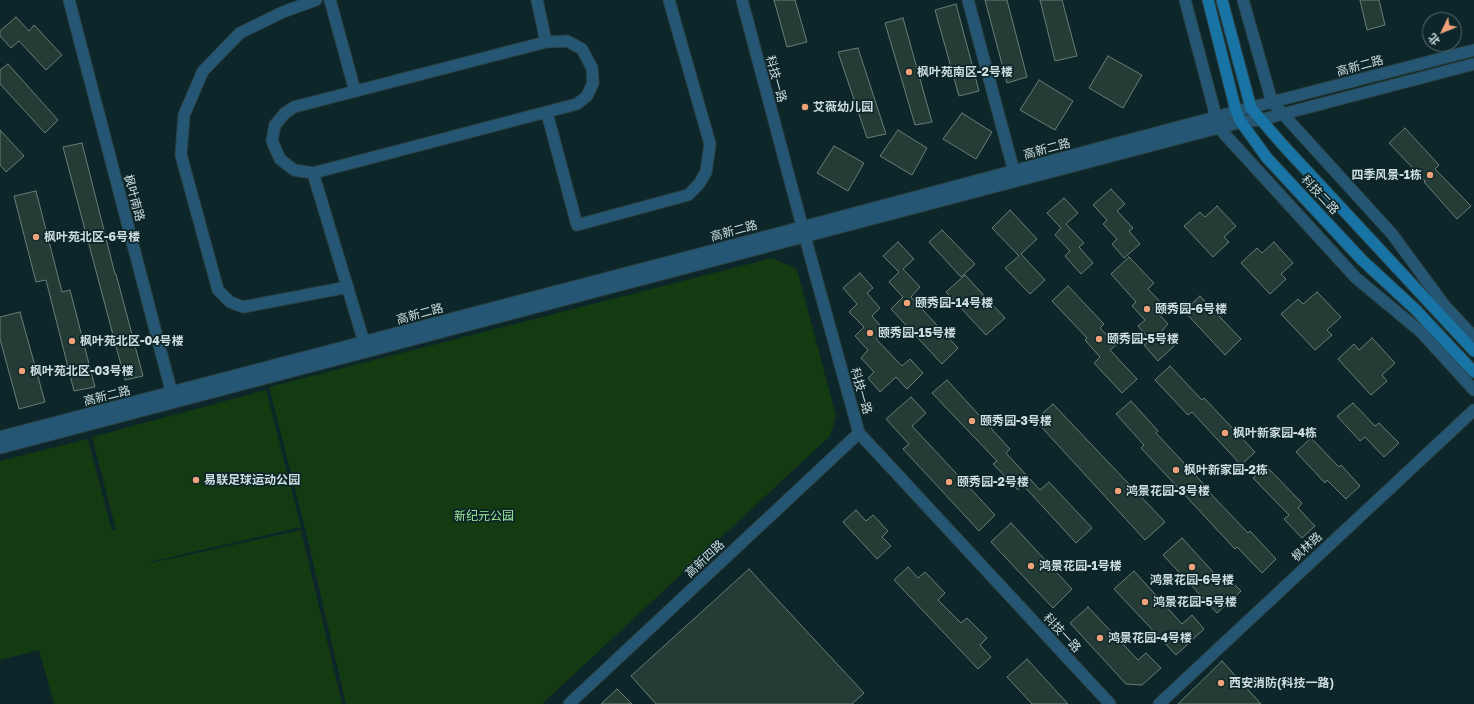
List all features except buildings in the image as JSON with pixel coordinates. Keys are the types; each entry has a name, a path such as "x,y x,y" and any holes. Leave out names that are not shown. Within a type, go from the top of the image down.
{"main road":[{"name":"科技二路","path":"1208,0 1236,112 1241,122 1267,158 1356,254 1415,309 1474,372"},
{"name":"科技二路","path":"1222,0 1251,108 1260,120 1474,351"}],"street":[{"name":"枫叶南路","path":"69,0 173,398"},
{"path":"316,0 282,12 240,33 203,71 184,115 181,155 218,290 230,302 243,307 348,287"},
{"path":"330,0 355,91"},
{"path":"537,0 546,42"},
{"path":"547,113 577,225 688,195 699,184 706,172 710,144 669,0"},
{"name":"科技一路","path":"742,0 803,232 859,433 1110,704"},
{"path":"968,0 1015,176"},
{"path":"1185,0 1217,122 1356,278 1421,332 1474,390"},
{"path":"1244,0 1272,102 1392,234 1445,306 1474,337"},
{"path":"567,41 582,49 592,68 593,84 587,96 577,104 547,113 313,173 294,170 280,159 272,141 276,124 284,113 294,107 355,91 546,42 567,41"},
{"name":"高新二路","path":"0,436 173,398 1217,122 1236,112 1474,50"},
{"name":"高新二路","path":"1217,122 1260,120 1474,64"},
{"path":"313,173 364,342"},
{"name":"高新二路","path":"0,448 364,342 803,232"},
{"name":"枫林路","path":"1159,704 1474,410"},
{"name":"高新四路","path":"569,704 859,433"}],"green space":[{"name":"新纪元公园","path":"772,258 797,269 836,416 830,436 542,704 346,704 305,528 269,387"},
{"path":"266,390 301,527 150,562 301,530 342,704 54,704 39,650 0,660 0,461 88,439 112,531 116,530 92,437"}],"place":[{"name":"枫叶苑南区-2号楼","path":"909,72"},
{"name":"艾薇幼儿园","path":"805,107"},
{"name":"四季风景-1栋","path":"1430,175"},
{"name":"枫叶苑北区-6号楼","path":"36,237"},
{"name":"颐秀园-14号楼","path":"907,303"},
{"name":"颐秀园-6号楼","path":"1147,309"},
{"name":"颐秀园-15号楼","path":"870,333"},
{"name":"颐秀园-5号楼","path":"1099,339"},
{"name":"枫叶苑北区-04号楼","path":"72,341"},
{"name":"枫叶苑北区-03号楼","path":"22,371"},
{"name":"颐秀园-3号楼","path":"972,421"},
{"name":"枫叶新家园-4栋","path":"1225,433"},
{"name":"枫叶新家园-2栋","path":"1176,470"},
{"name":"易联足球运动公园","path":"196,480"},
{"name":"颐秀园-2号楼","path":"949,482"},
{"name":"鸿景花园-3号楼","path":"1118,491"},
{"name":"鸿景花园-1号楼","path":"1031,566"},
{"name":"鸿景花园-6号楼","path":"1192,567"},
{"name":"鸿景花园-5号楼","path":"1145,602"},
{"name":"鸿景花园-4号楼","path":"1100,638"},
{"name":"西安消防(科技一路)","path":"1221,683"}]}
